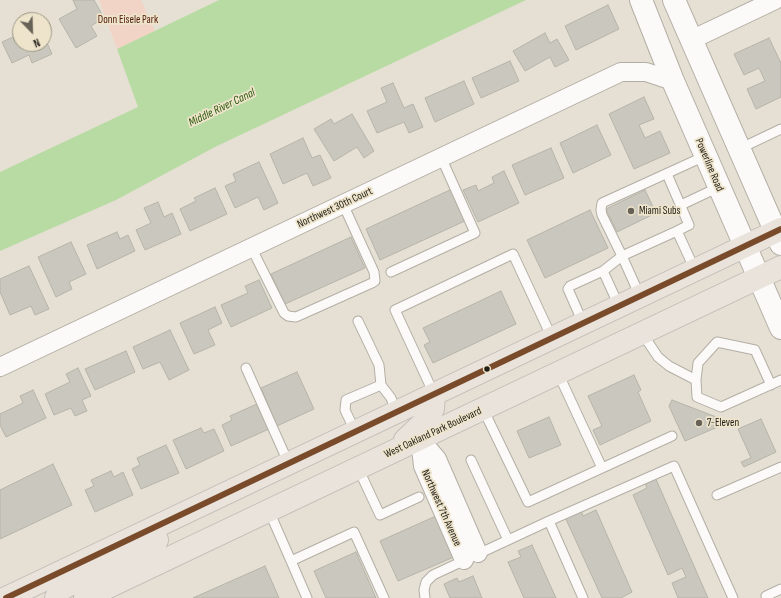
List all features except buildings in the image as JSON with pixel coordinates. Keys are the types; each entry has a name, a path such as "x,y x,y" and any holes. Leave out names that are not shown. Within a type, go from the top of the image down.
{"main road":[{"path":"6,598 288,462 745,246 779,234 739,149 674,0"},
{"path":"645,8 667,30 691,40"},
{"name":"Powerline Road","path":"645,8 673,81 781,328"},
{"name":"West Oakland Park Boulevard","path":"85,598 781,267"},
{"path":"393,452 424,422 432,409 434,394"},
{"path":"56,598 60,590 69,585 154,545 157,540 153,528"}],"street":[{"path":"691,40 775,0"},
{"name":"Northwest 30th Court","path":"0,367 621,72 646,72 673,81"},
{"name":"Northwest 7th Avenue","path":"420,439 437,459 455,521 471,557"}],"lane":[{"path":"739,149 780,131"},
{"path":"640,296 602,215 602,203 706,156"},
{"path":"391,272 475,233 441,157"},
{"path":"583,323 568,289 570,286 603,272 622,256 689,225 667,174"},
{"path":"681,205 719,187"},
{"path":"251,247 284,313 288,316 296,317 372,283 375,281 374,272 344,204"},
{"path":"677,231 695,270"},
{"path":"434,394 395,310 499,260 513,254 552,338"},
{"path":"603,272 619,306"},
{"path":"358,321 379,365 381,385 391,398 396,411"},
{"path":"642,333 658,357 669,366 696,380"},
{"path":"771,385 755,350 717,342 698,363 696,380 697,397 721,407 771,385 781,380"},
{"path":"246,368 288,462"},
{"path":"558,373 602,468"},
{"path":"355,431 346,410 346,400 381,385"},
{"path":"483,409 528,502 672,436"},
{"path":"471,460 508,540"},
{"path":"425,598 424,590 426,582 433,575 549,521 674,466 733,598"},
{"path":"717,495 781,467"},
{"path":"358,468 380,515 419,497"},
{"path":"269,511 307,598"},
{"path":"549,521 583,598"},
{"path":"291,561 354,532 384,598"},
{"path":"766,596 781,589"}],"green space":[{"name":"Donn Eisele Park","path":"99,0 141,0 155,31 117,49"}],"water":[{"name":"Middle River Canal","path":"219,0 526,0 215,147 116,200 0,251 0,172 138,107 117,49"}],"transit line":[{"path":"6,598 781,229"}],"place":[{"name":"Miami Subs","path":"631,211"},
{"name":"7-Eleven","path":"699,423"}]}
